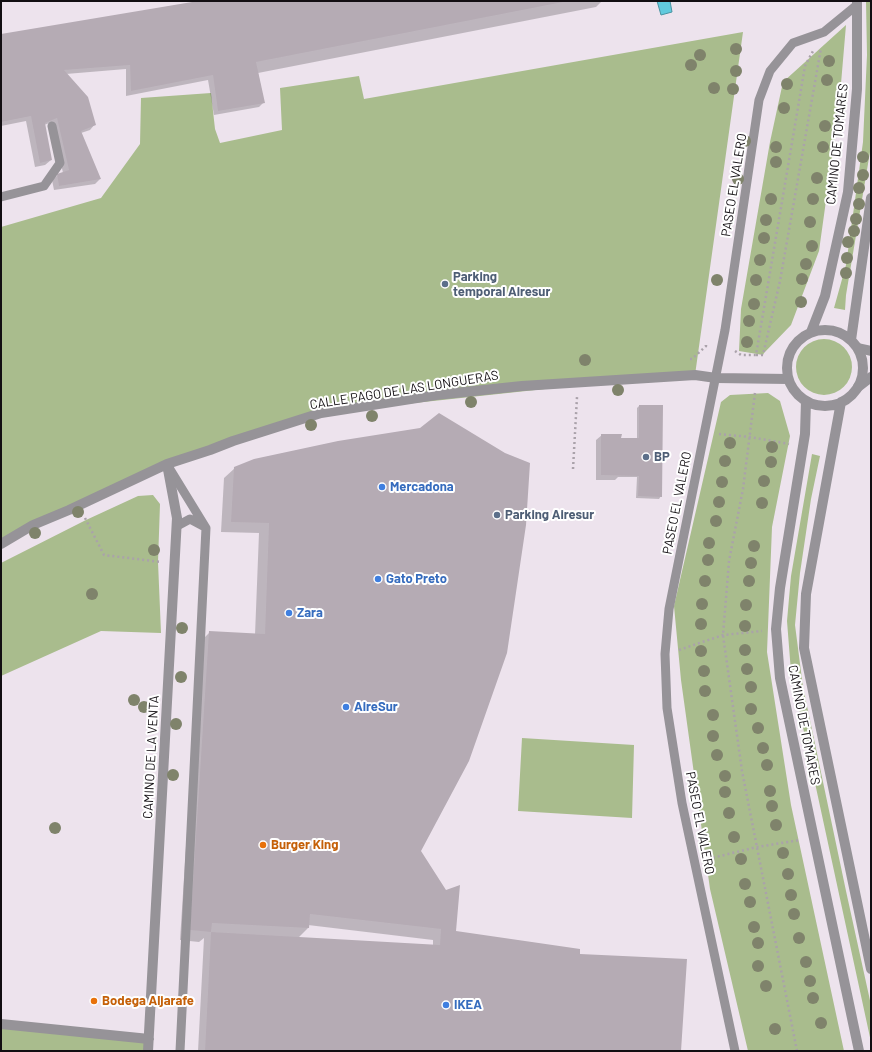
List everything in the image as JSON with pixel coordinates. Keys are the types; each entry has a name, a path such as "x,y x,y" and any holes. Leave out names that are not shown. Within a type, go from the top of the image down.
{"street":[{"name":"CAMINO DE TOMARES","path":"811,332 825,296 848,192 857,89 857,3"},
{"path":"850,340 871,198"},
{"path":"832,330 842,334 850,340 858,348 862,358 863,368 862,378 858,387 851,396 830,406 818,406 806,401 795,392 788,378 786,367 788,356 793,346 801,338 811,332 832,330"},
{"path":"858,348 871,351"},
{"name":"CALLE PAGO DE LAS LONGUERAS","path":"1,544 33,525 167,464 321,413 436,395 522,386 695,375 716,378 788,378"},
{"path":"858,387 871,378"},
{"name":"CAMINO DE TOMARES","path":"806,401 805,434 780,588 776,629 780,678 859,1051"},
{"name":"CAMINO DE TOMARES","path":"841,402 806,594 804,648 871,969"},
{"name":"CAMINO DE LA VENTA","path":"148,1051 177,526 177,518 167,464"},
{"path":"1,1024 149,1039"}],"lane":[{"name":"PASEO EL VALERO","path":"734,1051 682,803 667,708 665,654 669,608 725,330 760,100 770,70 793,43 824,32 857,3"},
{"path":"1,197 44,186 60,163 52,126"},
{"path":"167,464 206,528 180,1051"},
{"path":"177,526 190,519 206,528"}],"path":[{"path":"756,355 805,66 824,32"},
{"path":"734,350 741,355 763,355 780,281 824,32"},
{"path":"685,360 692,359 706,346 707,341"},
{"path":"573,469 578,382"},
{"path":"755,390 743,489 729,561 723,635 742,770 797,1051"},
{"path":"704,432 750,437 803,447"},
{"path":"77,506 104,555 175,564"},
{"path":"665,654 723,635 776,629"},
{"path":"694,863 757,847 813,838"}],"green space":[{"path":"866,1 871,1 871,146 846,295 845,310 834,308 846,265 863,142 867,55"},
{"path":"846,25 839,107 819,251 791,325 763,355 739,351 741,309 770,142 783,82"},
{"path":"743,32 695,375 573,386 321,413 167,464 1,544 1,227 101,198 140,144 141,98 211,93 215,129 220,143 282,130 280,88 359,76 364,99"},
{"path":"824,339 835,341 844,347 850,356 852,367 850,378 844,387 835,393 824,395 813,393 804,387 798,378 796,367 798,356 804,347 813,341"},
{"path":"768,393 780,401 790,436 772,527 767,652 791,805 844,1051 748,1051 710,889 681,680 674,606 721,402 730,395"},
{"path":"812,454 820,456 811,499 800,573 795,625 803,687 871,1005 871,1042 791,672 787,621 791,576"},
{"path":"153,495 160,504 158,562 161,633 101,631 1,676 1,563 86,520 138,496"},
{"path":"522,738 634,745 632,818 518,811"},
{"path":"1,1024 149,1039 148,1051 1,1051"}],"water":[{"path":"657,1 670,1 672,12 661,15"}],"building":[{"path":"198,1 563,2 256,62 265,103 218,111 213,75 131,91 130,65 64,70 88,97 96,125 81,131 101,179 59,186 57,174 69,170 57,118 45,123 52,160 40,163 31,116 1,122 1,34"},
{"path":"639,405 663,405 662,497 638,496 639,476 601,475 601,434 622,434 621,438 639,438"},
{"name":"AireSur","path":"439,413 505,453 530,463 526,525 507,653 469,761 421,851 446,890 460,885 456,931 580,949 580,954 687,959 681,1051 205,1051 211,932 190,930 209,631 265,634 269,523 231,522 234,467 254,459 338,441 420,428","holes":["310,914 441,929 440,945 211,932 212,923 309,928"]}],"place":[{"name":"Parking temporal Airesur","path":"445,284"},
{"name":"BP","path":"646,457"},
{"name":"Mercadona","path":"382,487"},
{"name":"Parking Airesur","path":"497,515"},
{"name":"Gato Preto","path":"378,579"},
{"name":"Zara","path":"289,613"},
{"name":"AireSur","path":"346,707"},
{"name":"Burger King","path":"263,845"},
{"name":"Bodega Aljarafe","path":"94,1001"},
{"name":"IKEA","path":"446,1005"}]}
